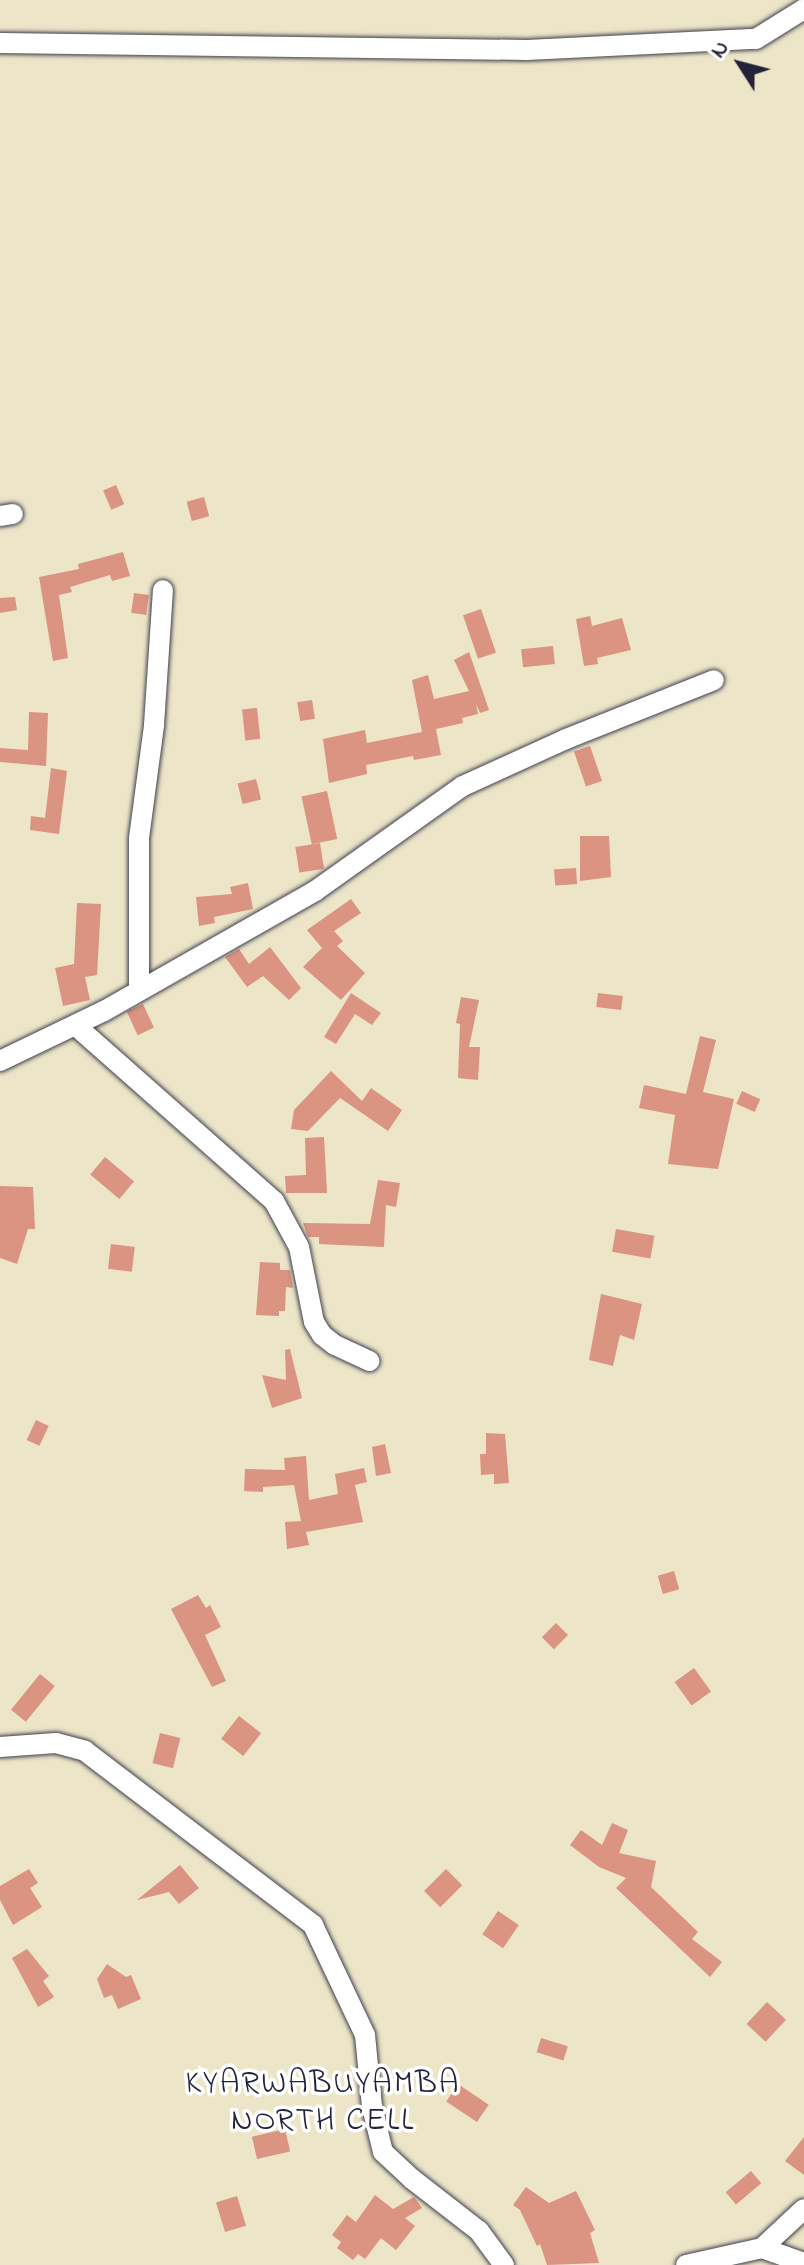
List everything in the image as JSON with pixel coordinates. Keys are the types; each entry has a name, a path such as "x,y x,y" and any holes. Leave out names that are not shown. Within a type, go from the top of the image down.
{"street":[{"path":"0,43 543,50 756,39 804,9"},
{"path":"139,991 139,838 154,725 163,590"},
{"path":"0,1061 139,991 315,891 463,786 566,739 714,680"},
{"path":"75,1025 274,1201 289,1222 299,1247 314,1322 322,1335 335,1345 370,1361"},
{"path":"0,1747 56,1743 85,1751 313,1925 365,2035 372,2107 383,2152 412,2179 479,2231 504,2265"},
{"path":"686,2265 762,2248 804,2209"},
{"path":"762,2248 804,2263"}],"building":[{"path":"116,485 124,504 111,510 103,490"},
{"path":"204,497 209,516 192,521 187,502"},
{"path":"123,552 130,576 112,581 110,575 70,587 72,592 59,595 68,658 53,661 39,577 79,569 78,564"},
{"path":"134,593 149,595 146,615 131,613"},
{"path":"15,597 17,610 0,613 0,598"},
{"path":"481,609 496,652 478,659 463,615"},
{"path":"590,616 592,626 622,618 631,650 597,658 598,664 584,666 576,619"},
{"path":"553,646 555,664 523,667 521,649"},
{"path":"469,652 489,710 480,713 476,704 478,714 462,718 463,723 436,729 441,755 414,760 413,756 366,765 367,774 329,783 323,739 365,730 367,743 422,732 412,680 428,675 434,699 469,691 454,660"},
{"path":"312,700 315,719 300,721 297,702"},
{"path":"257,708 260,739 245,740 242,710"},
{"path":"29,712 48,713 46,766 0,762 0,748 28,750"},
{"path":"590,746 602,781 586,787 574,752"},
{"path":"51,768 67,771 59,834 30,830 31,816 45,818"},
{"path":"256,779 261,799 243,804 238,784"},
{"path":"327,791 337,839 312,844 302,796"},
{"path":"580,836 609,836 611,877 580,881"},
{"path":"320,843 324,869 299,873 295,847"},
{"path":"576,868 577,884 555,885 554,870"},
{"path":"248,883 253,909 214,917 215,923 199,926 196,897 232,894 230,887"},
{"path":"351,899 361,913 334,931 343,941 337,946 365,973 341,1000 303,967 322,948 307,930"},
{"path":"77,903 101,904 97,975 85,977 90,1000 63,1006 55,968 74,964"},
{"path":"270,947 301,988 289,1000 263,976 247,987 225,957 239,949 249,964"},
{"path":"351,993 381,1013 372,1025 355,1014 336,1044 324,1037"},
{"path":"598,993 623,996 621,1010 596,1007"},
{"path":"461,997 479,1000 469,1047 480,1047 478,1080 458,1078 460,1024 456,1023"},
{"path":"143,1004 154,1028 138,1035 127,1012"},
{"path":"700,1036 716,1040 703,1092 734,1099 718,1169 668,1164 675,1115 639,1108 644,1085 686,1094"},
{"path":"331,1071 362,1101 371,1088 402,1110 388,1131 340,1098 308,1131 291,1129 294,1110"},
{"path":"742,1091 760,1099 755,1112 736,1104"},
{"path":"324,1137 327,1193 286,1193 285,1176 306,1175 305,1138"},
{"path":"105,1157 134,1181 119,1199 90,1175"},
{"path":"378,1180 400,1183 396,1207 386,1205 384,1247 319,1244 319,1237 308,1237 303,1223 370,1224"},
{"path":"0,1186 33,1187 35,1229 28,1229 17,1264 0,1258"},
{"path":"616,1229 654,1236 650,1258 612,1252"},
{"path":"111,1244 135,1247 132,1272 108,1269"},
{"path":"260,1262 280,1263 280,1270 290,1270 293,1288 286,1287 285,1311 279,1311 279,1316 256,1315"},
{"path":"601,1294 642,1304 634,1340 620,1335 613,1366 589,1360"},
{"path":"290,1349 302,1398 272,1408 262,1375 286,1380 285,1350"},
{"path":"36,1420 49,1426 39,1446 27,1440"},
{"path":"486,1433 505,1434 509,1483 494,1484 494,1474 481,1475 480,1454 486,1454"},
{"path":"385,1444 391,1473 376,1476 372,1447"},
{"path":"306,1456 309,1500 338,1494 335,1474 364,1468 367,1482 355,1485 363,1522 306,1532 309,1545 287,1549 285,1522 301,1521 294,1485 263,1487 263,1492 244,1491 245,1469 285,1470 284,1458"},
{"path":"674,1571 679,1589 663,1594 658,1576"},
{"path":"198,1595 206,1608 210,1605 221,1627 205,1635 226,1681 212,1687 171,1609"},
{"path":"556,1623 568,1635 554,1649 542,1637"},
{"path":"694,1668 711,1691 692,1706 675,1682"},
{"path":"40,1674 55,1686 26,1722 11,1710"},
{"path":"239,1716 261,1733 243,1756 221,1739"},
{"path":"160,1733 180,1738 173,1768 153,1763"},
{"path":"612,1823 628,1830 619,1853 656,1861 651,1887 698,1932 692,1939 722,1962 710,1977 616,1888 626,1878 599,1867 570,1845 581,1830 602,1845"},
{"path":"180,1865 199,1888 179,1904 169,1892 137,1900"},
{"path":"29,1869 38,1883 30,1888 42,1907 13,1925 0,1900 0,1886"},
{"path":"446,1869 462,1885 440,1907 424,1891"},
{"path":"498,1911 519,1925 503,1948 482,1934"},
{"path":"27,1949 49,1976 43,1981 54,1997 38,2007 12,1958"},
{"path":"107,1964 126,1977 131,1975 141,1999 118,2009 112,1995 104,1998 97,1979"},
{"path":"767,2002 786,2020 766,2042 747,2024"},
{"path":"541,2038 568,2046 563,2061 537,2052"},
{"path":"458,2084 489,2105 477,2122 446,2101"},
{"path":"285,2129 290,2151 257,2159 252,2137"},
{"path":"804,2137 804,2175 785,2161"},
{"path":"751,2171 761,2183 736,2204 726,2192"},
{"path":"526,2187 549,2203 576,2191 595,2230 590,2233 599,2263 547,2265 540,2244 537,2246 520,2210 513,2205"},
{"path":"375,2195 393,2209 414,2197 422,2208 405,2218 415,2226 396,2250 381,2238 365,2259 358,2254 353,2260 337,2248 341,2242 332,2235 347,2215 356,2222"},
{"path":"237,2196 246,2226 225,2232 216,2202"}],"district":[{"name":"KYARWABUYAMBA NORTH CELL","path":"323,2104"}]}
